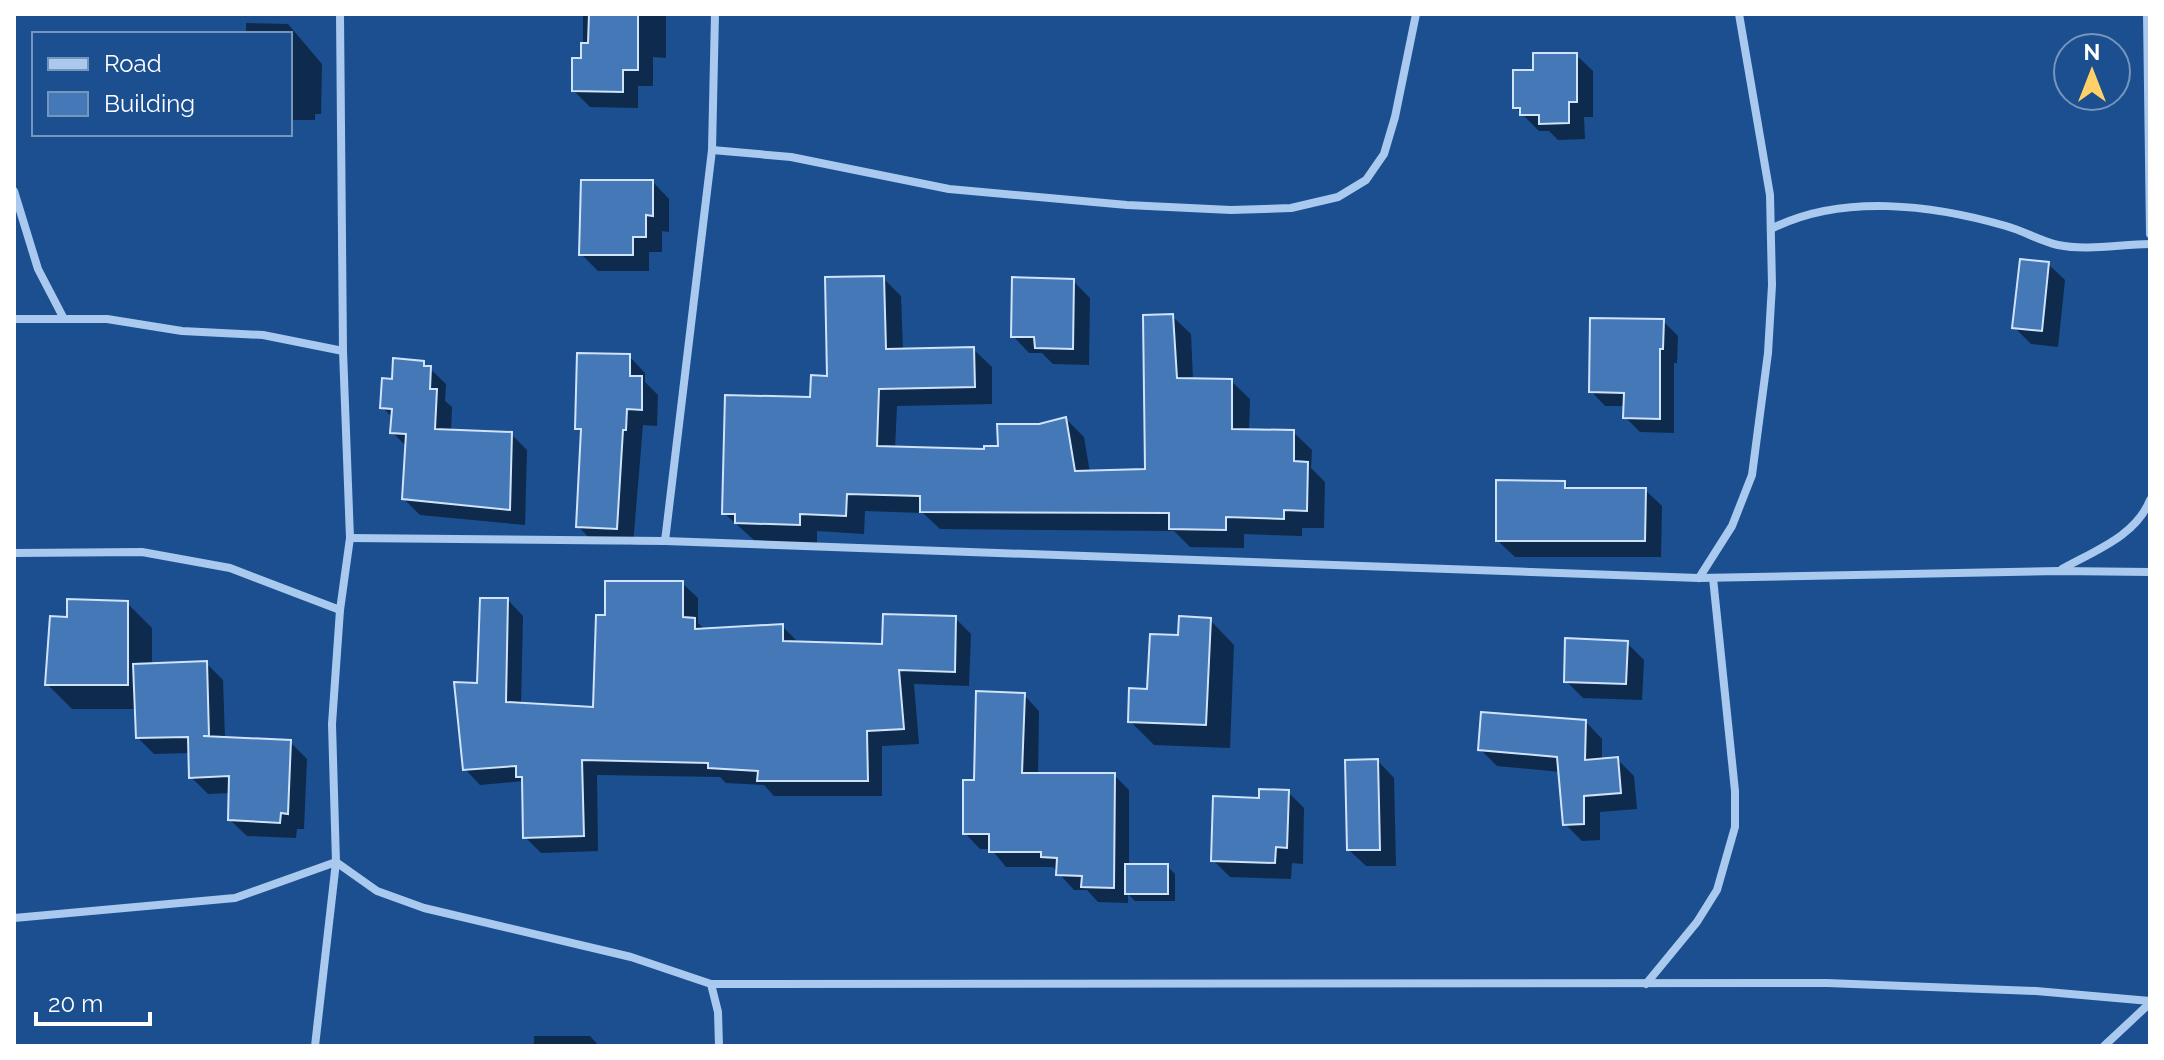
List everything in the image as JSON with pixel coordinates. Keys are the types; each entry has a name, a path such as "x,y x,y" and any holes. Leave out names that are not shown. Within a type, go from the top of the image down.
{"street":[{"path":"315,1046 336,862 332,724 340,610 350,538 343,351 340,14"},
{"path":"665,541 712,150 715,14"},
{"path":"712,150 791,157 949,189 1127,205 1231,210 1291,208 1338,197 1366,180 1384,154 1395,117 1416,14"},
{"path":"1699,578 1732,526 1752,475 1768,353 1770,195 1739,14"},
{"path":"2147,14 2150,231"},
{"path":"14,191 38,269 63,317"},
{"path":"1771,229 1789,220 1823,213 1863,207 1902,207 1961,213 2059,245 2150,244"},
{"path":"14,319 107,319 182,331 263,335 343,351"},
{"path":"2059,571 2125,533 2144,517 2150,500"},
{"path":"350,538 665,541 1699,578 2150,572"},
{"path":"14,553 157,555 230,568 340,610"},
{"path":"1646,984 1697,922 1717,890 1735,827 1735,791 1713,578"},
{"path":"14,918 235,898 336,862"},
{"path":"336,862 377,891 424,908 631,957 711,984 1827,983 1972,987 2150,1002"},
{"path":"711,984 718,1012 719,1046"},
{"path":"2104,1046 2150,1002"}],"building":[{"path":"589,14 638,14 638,70 623,70 623,92 572,91 572,58 581,58 581,43 588,43"},
{"path":"1533,53 1577,53 1577,102 1569,102 1569,123 1539,124 1539,115 1520,115 1520,108 1513,108 1513,70 1533,70"},
{"path":"581,180 653,180 653,216 646,215 646,237 633,237 633,255 579,255"},
{"path":"2020,259 2049,262 2042,331 2012,328"},
{"path":"884,276 886,349 974,347 975,387 879,389 877,446 984,449 984,446 998,446 997,424 1039,424 1066,417 1075,471 1145,469 1143,315 1173,314 1177,378 1232,379 1232,429 1294,430 1294,461 1308,462 1307,511 1284,510 1284,519 1226,517 1226,530 1169,529 1169,513 920,512 920,496 847,494 846,516 800,514 800,525 735,523 735,514 722,514 725,395 810,397 811,375 827,376 825,277"},
{"path":"1012,277 1074,279 1073,349 1035,348 1034,337 1011,337"},
{"path":"1590,318 1664,319 1663,349 1660,349 1660,419 1623,418 1624,393 1589,392"},
{"path":"577,353 630,354 630,376 642,376 642,410 627,409 626,430 623,430 617,529 576,527 581,429 575,429"},
{"path":"393,358 424,361 424,366 431,366 430,389 437,389 435,429 512,432 510,510 402,499 406,434 390,433 392,409 380,408 382,378 392,379"},
{"path":"1496,480 1565,481 1565,488 1646,488 1645,541 1496,541"},
{"path":"605,581 683,581 683,617 695,618 695,629 783,624 783,641 882,644 883,614 956,616 955,672 899,670 904,729 867,731 868,781 757,781 758,771 708,768 708,763 582,760 584,836 523,838 522,777 516,777 516,766 463,770 454,682 477,683 480,598 508,598 506,702 593,707 596,615 605,615"},
{"path":"67,599 128,601 128,685 45,685 50,616 67,617"},
{"path":"1179,616 1211,618 1206,725 1128,722 1129,688 1147,689 1150,634 1178,635"},
{"path":"1565,638 1628,641 1626,684 1564,682"},
{"path":"207,661 209,736 203,736 291,740 288,814 281,813 280,823 228,820 229,776 189,778 188,737 136,738 133,664"},
{"path":"976,691 1025,693 1022,773 1115,773 1114,888 1081,887 1082,876 1056,875 1057,858 1041,857 1041,852 989,852 989,834 963,834 963,780 974,780"},
{"path":"1481,712 1586,720 1585,760 1618,757 1621,793 1584,796 1584,824 1563,825 1557,757 1478,750"},
{"path":"1378,759 1380,850 1347,850 1345,760"},
{"path":"1259,789 1289,790 1287,848 1276,847 1275,863 1211,861 1213,796 1259,798"},
{"path":"1125,864 1168,864 1168,894 1125,894"}]}
